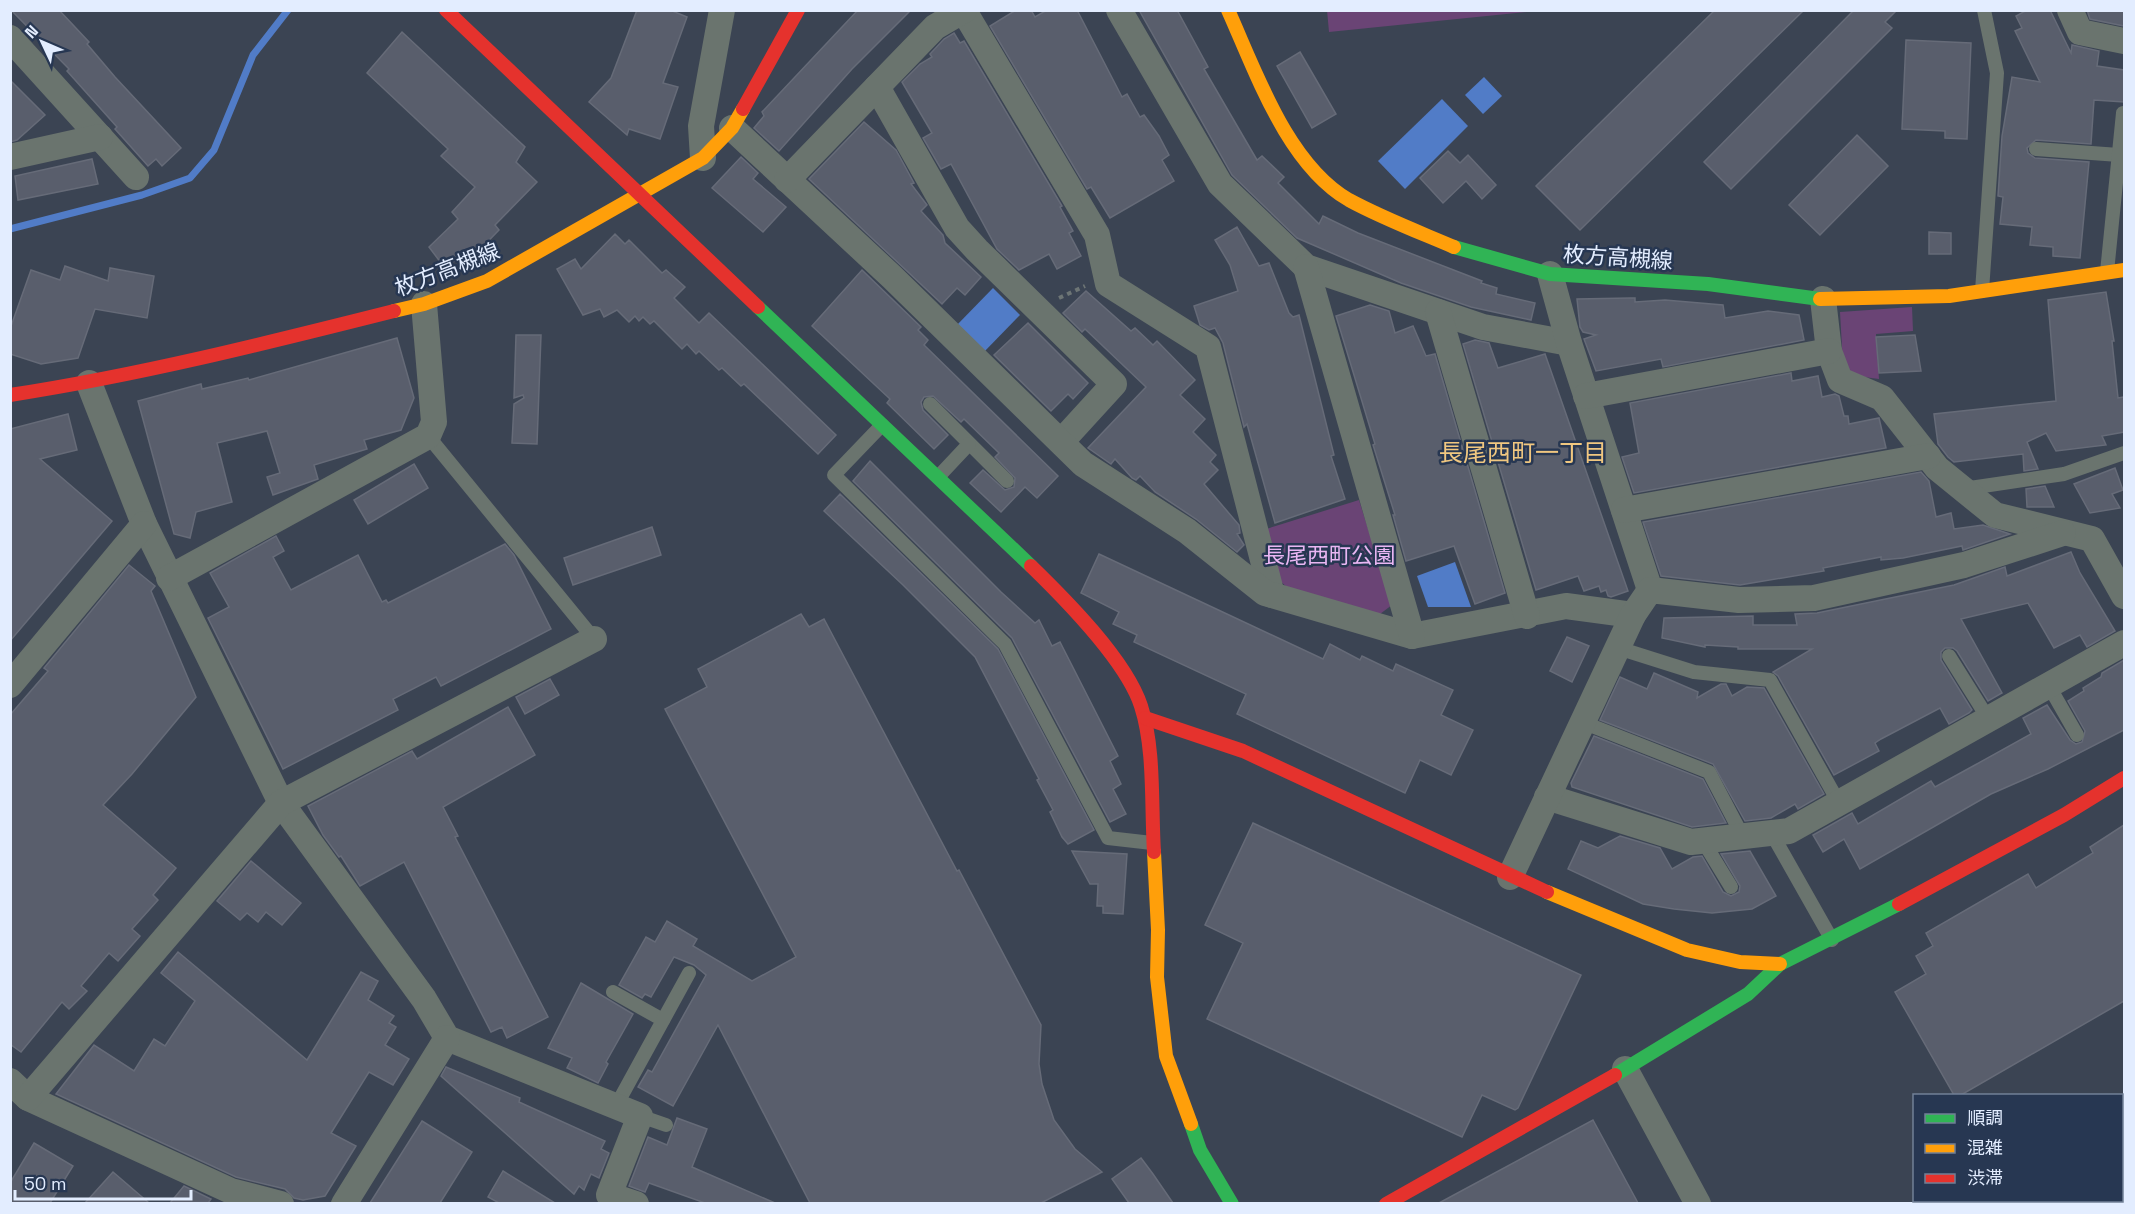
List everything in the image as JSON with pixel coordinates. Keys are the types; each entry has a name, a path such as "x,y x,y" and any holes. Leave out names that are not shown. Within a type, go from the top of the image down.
{"street":[{"path":"447,10 1044,579 1118,664 1136,692 1145,718 1158,930 1157,977 1166,1056 1200,1150 1232,1203"},
{"path":"703,158 701,126 722,10"},
{"name":"枚方高槻線","path":"10,395 89,383 217,355 424,304 487,281 598,215 703,158 732,128 798,10"},
{"path":"1119,10 1220,184 1306,267 1483,327 1569,343"},
{"name":"枚方高槻線","path":"1228,10 1266,94 1307,165 1348,198 1462,251 1550,274 1708,284 1823,299 1949,296 2124,270"},
{"path":"2070,10 2080,32 2124,41"},
{"path":"788,180 935,27 964,11 1097,235 1108,284 1208,347 1272,595"},
{"path":"10,38 136,177"},
{"path":"877,87 957,228 1114,384 1061,442"},
{"path":"732,128 1083,464 1187,531 1265,593 1412,636 1527,616 1566,606 1634,615"},
{"path":"10,157 100,137"},
{"path":"1306,267 1412,636"},
{"path":"1550,274 1569,343 1650,590"},
{"path":"1823,299 1829,351 1840,380 1882,398 1937,468 1995,515 2092,539 2116,564 2124,596"},
{"path":"169,578 429,436 434,423 424,304"},
{"path":"1438,312 1527,616"},
{"path":"1586,396 1829,351"},
{"path":"89,383 144,524 281,803 424,999 447,1038 640,1116 609,1195 636,1203"},
{"path":"1624,510 1928,456"},
{"path":"10,685 144,524"},
{"path":"1650,590 1739,600 1814,598 1964,565 2063,533"},
{"path":"1510,877 1634,615 1650,590"},
{"path":"281,1203 225,1197 19,1089 281,803 594,639"},
{"path":"1547,797 1691,842 1789,831 2124,644"},
{"path":"1145,718 1243,751 1510,877 1687,950 1740,962 1780,964"},
{"path":"1386,1203 1625,1070 1748,994 1780,964 1832,939 2064,815 2124,778"},
{"path":"344,1203 447,1038"},
{"path":"1625,1070 1698,1203"}],"lane":[{"path":"1982,291 1997,73 1984,10"},
{"path":"2107,272 2122,113"},
{"path":"2036,149 2118,155"},
{"path":"930,404 1007,482"},
{"path":"882,425 834,475 1005,644 1108,838 1152,843"},
{"path":"429,436 594,639"},
{"path":"938,477 969,444"},
{"path":"1963,489 2064,474 2124,453"},
{"path":"1618,648 1694,672 1770,680 1839,803"},
{"path":"1949,656 1989,720"},
{"path":"2049,686 2077,735"},
{"path":"1582,722 1709,772 1743,837"},
{"path":"1772,834 1832,939"},
{"path":"1703,841 1731,887"},
{"path":"616,1106 689,973"},
{"path":"613,992 663,1020"},
{"path":"640,1116 666,1125"}],"path":[{"path":"1037,309 1106,276"}],"green space":[{"path":"1327,10 1537,10 1537,11 1329,32"},
{"path":"1912,307 1913,331 1876,334 1879,379 1856,376 1843,365 1840,312"},
{"name":"長尾西町公園","path":"1359,500 1392,605 1380,614 1289,589 1279,580 1263,530"}],"water":[{"path":"1484,77 1502,96 1483,114 1465,95"},
{"path":"1442,99 1468,126 1405,189 1378,161"},
{"path":"993,288 1020,315 983,353 956,326"},
{"path":"1455,562 1471,607 1428,607 1417,576"}],"building":[{"path":"11,10 59,10 89,42 87,44 115,77 181,148 162,166 156,159 148,166 67,71 69,69"},
{"path":"637,10 670,10 687,17 663,83 678,87 660,139 629,129 627,135 589,102 611,78"},
{"path":"858,10 911,10 852,69 779,151 754,128 764,116 762,112"},
{"path":"1016,10 1031,10 1035,17 1047,10 1077,10 1122,97 1127,94 1140,117 1144,115 1159,136 1169,155 1162,160 1174,181 1110,218 1091,187 1087,189 990,26"},
{"path":"1139,10 1177,10 1208,67 1204,69 1257,160 1262,156 1284,177 1278,183 1319,224 1323,216 1358,233 1482,281 1481,283 1497,288 1496,294 1535,303 1531,320 1471,307 1401,283 1297,238 1232,175"},
{"path":"1715,10 1804,10 1580,230 1536,186"},
{"path":"1854,10 1897,10 1885,22 1892,28 1731,189 1704,162"},
{"path":"2027,10 2050,10 2071,53 2072,45 2099,51 2097,66 2124,70 2124,102 2094,100 2091,144 2036,140 2027,148 2028,153 2035,158 2089,162 2080,258 2053,256 2053,247 2030,245 2032,227 2000,224 2003,197 1998,196 2002,136 2012,77 2040,82 2015,31 2022,28 2016,16"},
{"path":"2087,10 2124,10 2124,26 2090,19"},
{"path":"402,32 525,147 516,162 537,182 495,225 499,230 469,261 465,255 444,267 429,247 458,219 452,212 475,187 441,156 448,149 367,73"},
{"path":"954,33 960,43 964,41 1062,206 1060,207 1073,231 1069,233 1081,256 1057,269 1049,254 1019,270 997,249 951,164 941,169 923,138 932,133 902,82 920,64 932,57 930,54 944,39"},
{"path":"1906,40 1971,43 1967,139 1945,138 1945,131 1902,129"},
{"path":"1300,52 1336,114 1312,128 1277,66"},
{"path":"10,80 45,115 17,140 10,142"},
{"path":"864,122 896,150 914,183 911,184 927,205 921,211 943,235 945,243 981,277 965,295 957,288 942,304 809,179"},
{"path":"1857,135 1888,166 1820,235 1789,205"},
{"path":"1448,151 1460,163 1468,155 1496,185 1482,199 1466,181 1443,203 1420,178"},
{"path":"741,157 758,173 753,179 786,207 763,232 712,188"},
{"path":"92,159 98,184 18,200 15,176"},
{"path":"1237,227 1259,266 1269,263 1289,313 1293,317 1299,315 1334,455 1331,456 1345,499 1275,523 1247,424 1244,427 1223,343 1215,328 1209,330 1200,325 1194,306 1238,291 1230,265 1215,240"},
{"path":"1929,232 1951,233 1951,254 1929,254"},
{"path":"615,234 625,244 629,240 662,273 666,270 685,287 674,298 699,323 709,313 836,435 818,454 744,384 741,386 722,368 719,370 699,351 696,354 687,344 682,349 654,321 650,324 643,317 639,321 635,316 629,322 617,310 604,317 600,309 583,315 557,269 575,259 581,269"},
{"path":"65,266 108,281 110,268 154,276 147,318 95,309 78,358 41,364 10,354 10,329 31,270 60,280"},
{"path":"862,270 921,327 918,330 928,340 924,345 1058,476 1037,498 1025,487 1001,512 970,483 983,470 1005,490 1014,487 1015,478 995,457 999,453 964,419 961,422 933,396 924,397 921,402 923,410 948,435 934,449 887,403 890,399 812,326"},
{"path":"1086,291 1131,331 1135,328 1153,345 1157,341 1195,380 1180,395 1205,419 1193,432 1216,455 1210,462 1218,470 1204,484 1239,525 1240,533 1237,534 1244,545 1237,552 1196,519 1155,492 1140,476 1136,480 1132,478 1115,459 1111,464 1088,448 1146,387 1085,329 1082,332 1063,313"},
{"path":"2106,292 2114,341 2112,341 2118,398 2124,397 2124,432 2102,436 2106,445 2056,451 2046,433 2027,442 2038,469 2024,471 2023,454 1954,462 1948,457 1938,444 1934,414 2056,401 2048,300"},
{"path":"1635,298 1635,302 1665,300 1723,305 1725,318 1768,311 1799,315 1804,340 1663,367 1661,359 1596,371 1584,339 1596,335 1583,332 1580,327 1577,299"},
{"path":"1370,305 1389,311 1395,333 1413,326 1426,356 1435,354 1505,593 1475,604 1454,546 1406,561 1393,515 1395,515 1373,445 1375,444 1336,316"},
{"path":"1028,323 1088,383 1073,399 1068,394 1051,411 994,355"},
{"path":"516,335 541,335 537,444 512,443 514,404 524,398 523,395 514,398"},
{"path":"1915,335 1921,371 1879,373 1876,337"},
{"path":"397,338 414,398 401,430 364,440 367,449 314,465 318,479 273,495 267,477 280,473 267,431 217,443 232,502 196,512 190,538 174,534 138,401 201,384 202,389 248,378 249,380"},
{"path":"1475,340 1489,343 1498,368 1545,354 1628,591 1611,597 1608,596 1606,590 1601,592 1599,586 1584,591 1578,576 1536,590 1463,344"},
{"path":"1791,373 1792,381 1818,376 1822,397 1835,394 1839,396 1844,416 1848,416 1849,424 1879,418 1886,448 1634,493 1622,457 1639,453 1630,403"},
{"path":"68,414 77,450 40,459 112,521 10,641 10,429"},
{"path":"870,461 1001,592 1035,623 1039,620 1052,646 1060,642 1118,756 1110,761 1121,784 1113,789 1126,814 1110,822 1012,638 853,481"},
{"path":"414,464 428,488 368,524 354,500"},
{"path":"2115,468 2123,490 2112,494 2120,508 2090,513 2074,484"},
{"path":"1921,472 1929,481 1936,517 1951,513 1954,529 1983,525 2010,534 1963,550 1962,546 1903,558 1881,560 1881,557 1823,568 1824,571 1740,585 1661,576 1643,522"},
{"path":"2045,486 2054,507 2027,507 2026,489"},
{"path":"840,494 998,649 1094,830 1068,844 1062,837 1050,812 1053,810 1037,780 1039,779 975,657 824,511"},
{"path":"652,527 661,555 573,585 564,558"},
{"path":"276,536 284,551 273,557 291,590 358,555 382,602 386,600 388,603 505,544 514,555 551,629 441,686 436,677 393,699 398,710 283,769 208,618 229,607 210,573"},
{"path":"2071,552 2080,573 2115,631 2087,647 2080,635 2054,648 2028,603 1961,619 2002,693 1988,701 1957,651 1953,648 1945,648 1941,652 1941,660 1972,710 1949,724 1940,708 1881,739 1875,743 1879,751 1834,775 1778,676 1773,672 1812,649 1738,649 1738,647 1705,645 1705,647 1662,638 1664,618 1753,616 1753,625 1797,625 1795,614 1817,613 1954,585 2005,567 2007,576"},
{"path":"1099,554 1323,659 1330,644 1360,660 1362,656 1393,671 1396,664 1453,690 1441,715 1473,730 1451,775 1420,760 1405,793 1237,714 1246,694 1134,642 1137,635 1113,624 1119,612 1081,593"},
{"path":"129,565 155,586 151,591 196,697 103,805 176,868 153,895 158,900 132,929 140,936 118,961 109,953 81,986 87,991 69,1009 62,1002 21,1052 10,1044 10,715 48,671 44,668"},
{"path":"801,614 809,627 824,619 1041,1025 1039,1064 1042,1084 1054,1120 1075,1149 1102,1172 1041,1203 810,1203 718,1025 673,1106 638,1087 648,1070 652,1072 706,975 694,965 674,957 651,997 645,994 642,998 619,985 646,937 655,942 667,921 697,939 693,946 752,981 796,957 665,709 707,687 698,669"},
{"path":"1567,637 1589,646 1572,682 1550,671"},
{"path":"2124,660 2124,730 2048,769 1991,794 1860,869 1844,839 1823,852 1813,835 1852,813 1858,824 1931,781 1935,787 2031,734 2023,718 2047,705 2070,740 2076,744 2082,742 2085,731 2068,701 2101,677 2102,673"},
{"path":"1654,673 1698,692 1697,698 1721,684 1726,684 1732,696 1747,687 1764,688 1824,794 1798,809 1795,804 1771,818 1745,821 1713,764 1600,720 1620,677 1647,689"},
{"path":"550,679 559,695 525,714 516,697"},
{"path":"508,707 535,755 443,807 458,836 455,837 548,1017 507,1038 502,1027 491,1032 404,862 360,886 341,856 339,857 323,835 308,806 412,751 417,759"},
{"path":"1594,736 1703,779 1726,823 1692,827 1572,787 1571,783"},
{"path":"1253,823 1581,975 1518,1108 1515,1110 1482,1095 1462,1137 1207,1019 1243,943 1205,925"},
{"path":"2124,825 2124,1001 1963,1094 1953,1094 1895,992 1926,974 1916,956 1933,946 1926,933 2028,874 2036,888 2093,853 2090,847"},
{"path":"1620,836 1660,848 1672,869 1693,857 1702,856 1723,892 1731,896 1739,892 1740,886 1721,854 1750,851 1776,896 1752,909 1712,913 1674,909 1643,904 1568,869 1581,841 1598,848"},
{"path":"1072,851 1127,854 1123,914 1103,913 1103,906 1097,906 1098,884 1090,884"},
{"path":"251,861 301,903 282,925 266,912 258,922 247,913 240,920 217,901"},
{"path":"178,952 307,1060 361,972 378,981 368,1000 394,1016 389,1023 396,1027 385,1045 409,1059 393,1085 369,1072 331,1133 356,1146 325,1196 303,1200 294,1198 285,1189 236,1177 56,1094 94,1045 134,1071 154,1039 165,1046 195,1001 161,973"},
{"path":"581,983 633,1014 606,1062 608,1064 598,1083 567,1068 572,1058 548,1048"},
{"path":"446,1067 520,1098 519,1102 605,1141 601,1149 609,1153 599,1178 591,1174 584,1190 579,1186 574,1194 441,1076"},
{"path":"677,1118 707,1129 692,1167 775,1203 705,1203 649,1183 645,1192 629,1186 648,1137 667,1145"},
{"path":"1593,1120 1638,1203 1439,1203"},
{"path":"422,1121 472,1152 440,1203 370,1203"},
{"path":"34,1143 73,1166 50,1203 10,1203 10,1183"},
{"path":"1141,1158 1173,1203 1129,1203 1112,1179"},
{"path":"503,1171 555,1203 499,1203 488,1197"},
{"path":"113,1172 149,1203 85,1203"},
{"path":"184,1186 211,1199 208,1203 170,1203"}],"waterway":[{"path":"10,229 142,195 190,178 214,150 253,55 288,10"}],"traffic: fast":[{"path":"1454,247 1550,274 1708,284 1820,299"},
{"path":"758,307 1031,566"},
{"path":"1615,1075 1748,994 1780,964 1899,904"},
{"path":"1191,1124 1200,1150 1232,1204"}],"traffic: slow":[{"path":"1228,10 1276,115 1308,164 1327,184 1349,200 1387,219 1454,247"},
{"path":"394,311 424,304 487,281 703,158 732,128 743,109"},
{"path":"1820,299 1949,296 2124,270"},
{"path":"1154,852 1158,930 1157,977 1166,1056 1191,1124"},
{"path":"1547,892 1687,950 1740,962 1780,964"}],"traffic: jam":[{"path":"446,10 758,307"},
{"path":"743,109 798,10"},
{"path":"10,395 155,368 394,311"},
{"path":"1031,566 1109,650 1133,688 1141,706 1149,740 1154,852"},
{"path":"1145,718 1243,751 1547,892"},
{"path":"1899,904 2064,815 2124,778"},
{"path":"1386,1204 1615,1075"}],"district":[{"name":"長尾西町一丁目","path":"1523,452"}]}
